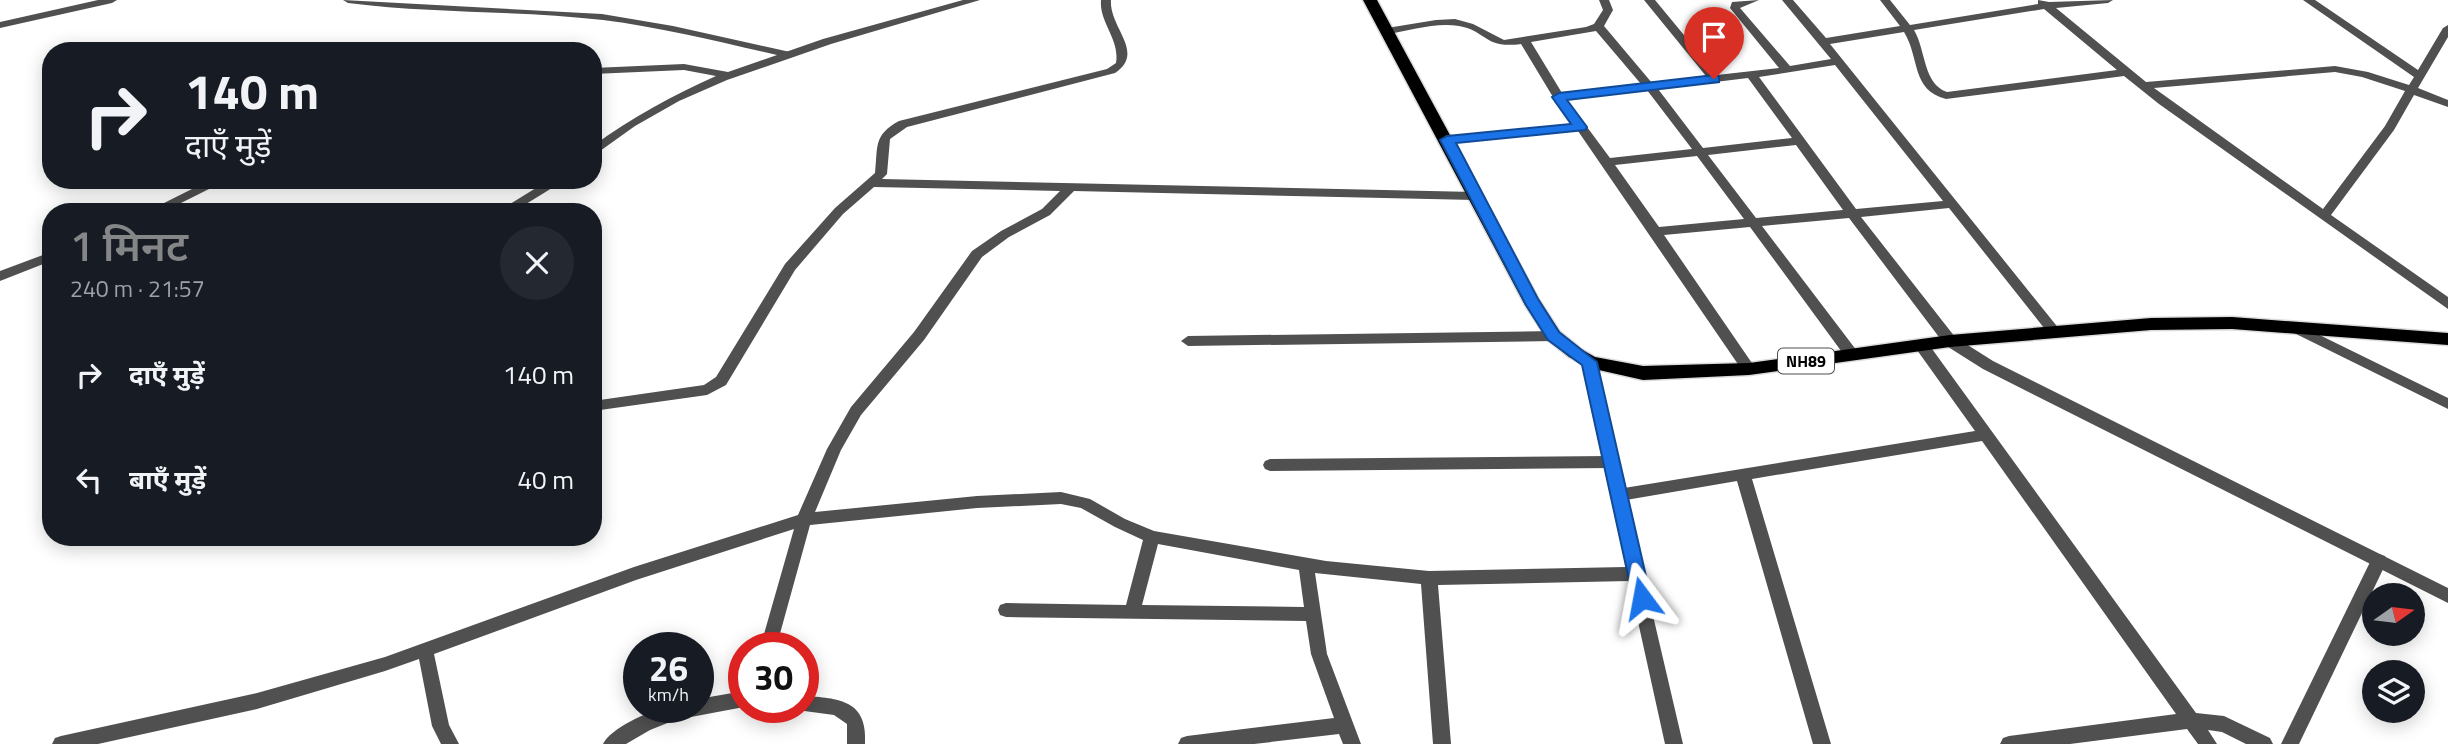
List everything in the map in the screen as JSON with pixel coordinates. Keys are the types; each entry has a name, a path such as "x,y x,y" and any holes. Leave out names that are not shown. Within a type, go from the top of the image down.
{"main road":[{"name":"NH89","path":"1370,0 1531,301 1554,336 1590,362 1643,373 1749,369 1950,341 2053,330 2151,324 2232,323 2448,339"}],"street":[{"path":"0,25 112,0"},
{"path":"348,0 409,8 509,10 601,17 665,27 790,55"},
{"path":"602,146 645,116 692,91 790,55 975,0"},
{"path":"602,405 707,390 722,381 790,267 839,211 881,174 883,138 889,130 1111,71 1121,64 1124,56 1120,39 1106,15 1107,0"},
{"path":"1387,31 1454,22 1474,28 1490,40 1504,43 1589,30 1598,26 1608,10 1604,0"},
{"path":"1649,0 1714,79"},
{"path":"1754,0 1742,1 1736,4 1735,8 1787,70"},
{"path":"1787,0 2053,330"},
{"path":"1885,0 1915,43 1928,85 1937,94 1947,96 2127,72"},
{"path":"1823,42 2043,3 2108,0"},
{"path":"2308,0 2419,76"},
{"path":"2043,3 2143,86 2448,304"},
{"path":"1598,26 1650,87 1852,355"},
{"path":"2325,215 2390,127 2448,28"},
{"path":"1524,40 1559,97 1607,162 1749,369"},
{"path":"1559,97 1787,70 1838,61"},
{"path":"602,71 684,67 708,69 732,76"},
{"path":"2143,86 2335,69 2356,71 2448,104"},
{"path":"1751,74 1854,212 1876,246 1950,341 1988,365 2448,596"},
{"path":"1447,140 1580,127"},
{"path":"1607,162 1799,141"},
{"path":"873,183 1475,196"},
{"path":"772,632 804,519 834,449 856,411 919,336 977,254 1004,234 1046,212 1072,186"},
{"path":"172,203 202,189"},
{"path":"519,203 543,189"},
{"path":"1655,232 1952,204"},
{"path":"0,276 42,260"},
{"path":"2291,326 2448,404"},
{"path":"1188,341 1554,336"},
{"path":"1922,345 2208,744"},
{"path":"1590,362 1674,744"},
{"path":"1619,495 1984,435"},
{"path":"1270,465 1610,462"},
{"path":"1743,475 1822,744"},
{"path":"61,744 257,701 385,664 634,574 804,519 977,502 1061,498 1085,503 1152,537 1306,565 1429,578 1636,574"},
{"path":"1132,612 1152,537"},
{"path":"2290,744 2379,561"},
{"path":"1306,565 1319,654 1352,744"},
{"path":"1429,578 1442,744"},
{"path":"1006,610 1313,614"},
{"path":"425,650 441,726 450,744"},
{"path":"612,744 636,726 661,715 728,702"},
{"path":"819,705 839,707 851,714 856,723 856,744"},
{"path":"2009,744 2191,720 2224,724 2264,744"},
{"path":"1187,744 1345,724"}],"route":[{"path":"1642,598 1596,399 1590,362 1554,336 1531,301 1447,140 1580,127 1559,97 1714,79"}]}
